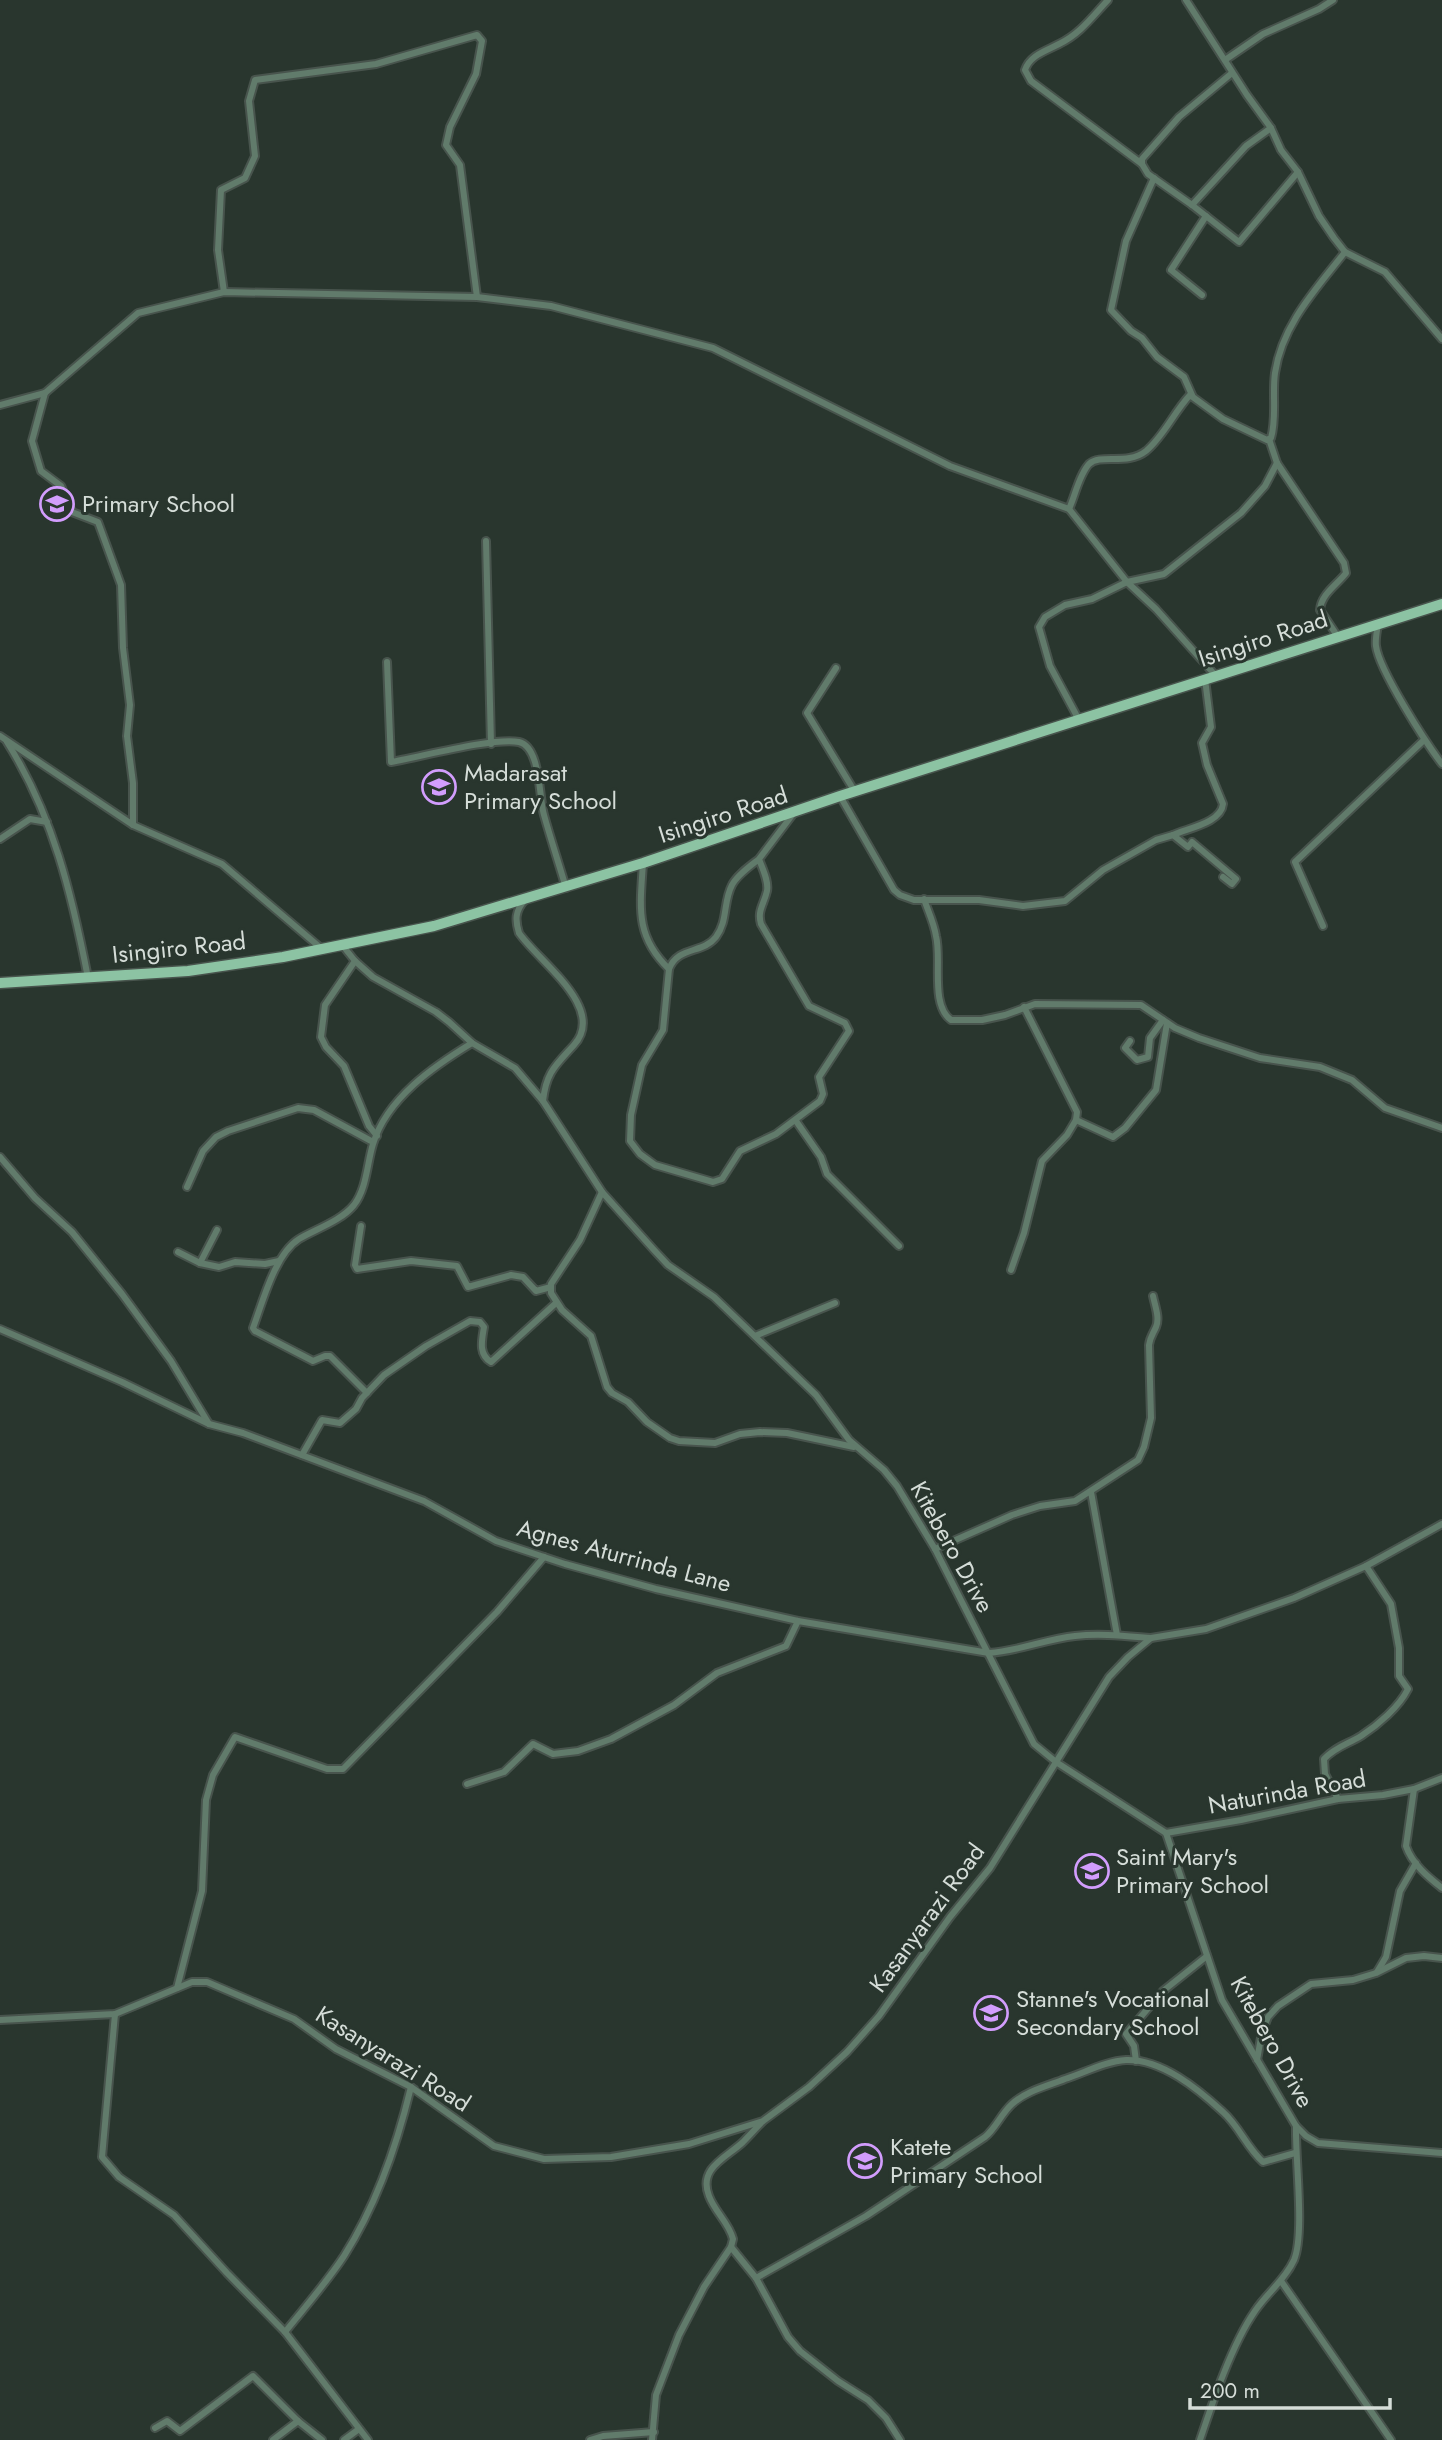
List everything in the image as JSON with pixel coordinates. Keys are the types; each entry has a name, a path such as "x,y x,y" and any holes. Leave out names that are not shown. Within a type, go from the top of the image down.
{"main road":[{"name":"Isingiro Road","path":"0,983 188,971 283,957 434,926 566,888 793,814 840,796 1442,604"}],"street":[{"path":"1108,0 1083,28 1027,64 1024,70 1031,81 1142,164 1148,174 1241,242 1298,172"},
{"path":"1186,0 1271,128 1281,150 1298,172 1319,216 1345,252 1385,272 1442,339"},
{"path":"1225,60 1271,29 1319,9 1333,0"},
{"path":"224,292 218,250 221,190 245,178 255,156 249,101 255,80 376,64 477,34 482,41 476,74 450,127 446,145 460,165 477,297"},
{"path":"1142,164 1142,159 1179,117 1232,73"},
{"path":"1192,205 1246,146 1271,128"},
{"path":"1154,178 1126,241 1122,268 1110,304 1111,310 1131,331 1142,338 1157,356 1184,377 1192,395 1223,419 1269,439"},
{"path":"1202,295 1171,270 1206,216"},
{"path":"1338,637 1320,610 1320,605 1329,590 1346,573 1344,563 1277,463 1269,439 1273,428 1273,388 1283,341 1290,325 1345,252"},
{"path":"0,405 45,393 138,313 224,292 477,297 551,306 713,348 950,466 1069,509 1126,582 1156,609 1211,678 1211,727 1202,744 1206,765 1223,804 1223,810 1217,817 1156,840 1102,870 1065,901 1023,906 979,900 906,898 894,890 840,796"},
{"path":"45,393 32,441 41,471 61,486 72,512 98,523 121,585 123,648 130,705 127,736 133,783 133,825"},
{"path":"1069,509 1084,471 1090,463 1096,460 1137,457 1155,441 1192,395"},
{"path":"1079,720 1050,666 1039,627 1041,621 1053,611 1092,599 1126,582 1164,574 1241,513 1265,486 1277,463"},
{"path":"486,541 491,744"},
{"path":"1378,624 1378,654 1424,740 1442,764"},
{"path":"387,662 391,762 491,744 520,742 529,748 540,779 543,811 566,888"},
{"path":"836,668 807,713 855,792"},
{"path":"2,737 133,825 222,864 323,949"},
{"path":"2,737 27,774 47,822 66,879 88,978"},
{"path":"1323,926 1295,862 1424,740"},
{"path":"759,859 767,882 767,891 760,910 761,924 809,1006 845,1023 849,1031 819,1077 822,1094 820,1101 776,1134 740,1151 722,1179 713,1182 654,1165 640,1154 630,1141 631,1115 642,1065 663,1030 670,969 675,957 710,943 715,938 726,916 732,885 759,859 793,814"},
{"path":"0,839 30,819 47,822"},
{"path":"1173,835 1188,847 1192,842 1236,879 1232,884 1223,877"},
{"path":"643,863 640,909 645,936 652,950 670,969"},
{"path":"924,899 936,934 939,992 943,1011 947,1017 957,1022 1005,1016 1024,1007 1043,1004 1133,1005 1147,1008 1165,1021 1199,1038 1237,1051 1260,1058 1326,1069 1359,1084 1385,1108 1442,1128"},
{"path":"525,900 517,909 519,933 576,1000 584,1023 581,1035 551,1071 544,1089 543,1101"},
{"name":"Kitebero Drive","path":"343,946 355,961 385,985 449,1021 472,1043 516,1068 543,1101 602,1192 668,1265 704,1289 816,1395 844,1435 884,1470 897,1486 935,1549 1034,1744 1056,1762 1166,1833 1222,2000 1296,2126 1318,2143 1442,2153"},
{"path":"355,961 326,1005 321,1037 326,1047 344,1066 375,1139"},
{"path":"1011,1270 1024,1233 1042,1161 1067,1135 1076,1120 1076,1107 1024,1007"},
{"path":"1130,1041 1125,1048 1137,1060 1148,1057 1150,1038 1165,1021"},
{"path":"1076,1120 1113,1137 1125,1128 1156,1090 1165,1021"},
{"path":"367,1393 330,1356 313,1362 253,1328 279,1261 297,1240 354,1205 367,1174 375,1139 390,1111 414,1085 472,1043"},
{"path":"187,1186 203,1151 216,1137 228,1130 298,1108 314,1110 375,1139"},
{"path":"796,1121 821,1157 827,1174 899,1246"},
{"path":"0,1157 35,1198 72,1232 122,1294 171,1361 209,1424"},
{"path":"602,1192 580,1240 555,1275 551,1293 556,1303 591,1336 607,1387 612,1394 628,1402 647,1422 679,1441 715,1443 740,1434 774,1432 856,1447"},
{"path":"361,1226 355,1266 357,1269 428,1261 457,1266 468,1287 511,1275 523,1277 536,1291 551,1287"},
{"path":"200,1263 217,1230"},
{"path":"178,1252 200,1263 219,1267 235,1262 265,1264 279,1261"},
{"path":"935,1549 1012,1515 1040,1506 1075,1501 1138,1460 1151,1418 1149,1345 1158,1319 1153,1296"},
{"path":"302,1455 322,1420 340,1423 356,1409 384,1375 426,1346 470,1321 480,1322 484,1328 482,1350 485,1358 491,1362 556,1303"},
{"path":"754,1336 835,1303"},
{"name":"Agnes Aturrinda Lane","path":"0,1329 122,1382 209,1424 302,1455 424,1501 496,1541 656,1589 798,1620 989,1653 1007,1652 1074,1636 1117,1635 1151,1639"},
{"path":"1091,1492 1117,1635"},
{"path":"1151,1639 1206,1629 1294,1598 1366,1566 1442,1524"},
{"path":"177,1988 202,1891 206,1800 213,1775 235,1737 327,1769 342,1769 497,1612 544,1557"},
{"path":"1338,1799 1325,1774 1324,1759 1332,1749 1360,1737 1377,1723 1408,1689 1399,1676 1399,1648 1391,1604 1366,1566"},
{"path":"467,1784 504,1772 533,1744 553,1754 578,1751 611,1739 674,1705 717,1673 786,1646 798,1620"},
{"name":"Kasanyarazi Road","path":"0,2020 115,2014 192,1982 207,1982 294,2019 337,2049 411,2087 494,2146 544,2159 611,2157 689,2144 763,2121 809,2087 847,2052 879,2016 950,1917 990,1868 1109,1677 1151,1639"},
{"name":"Naturinda Road","path":"1166,1833 1274,1814 1338,1799 1414,1789 1442,1778"},
{"path":"1414,1789 1406,1846 1409,1855 1442,1888"},
{"path":"1376,1973 1386,1957 1400,1891 1416,1863"},
{"path":"1136,2062 1135,2046 1126,2034 1163,1991 1207,1956"},
{"path":"1257,2060 1268,2017 1278,2006 1311,1984 1353,1980 1376,1973 1406,1958 1442,1958"},
{"path":"115,2014 102,2157 119,2177 174,2215 285,2332 368,2440"},
{"path":"756,2278 866,2216 985,2137 995,2129 1010,2106 1022,2096 1125,2060 1165,2068 1225,2113 1263,2162 1295,2153"},
{"path":"285,2332 344,2257 365,2219 400,2134 411,2087"},
{"path":"652,2440 656,2395 679,2334 704,2287 731,2247 733,2239 710,2197 706,2183 709,2172 763,2121"},
{"path":"1200,2440 1221,2382 1248,2322 1294,2260 1298,2244 1296,2126"},
{"path":"731,2247 756,2278 788,2337 800,2351 867,2400 886,2418 900,2440"},
{"path":"1281,2281 1391,2440"},
{"path":"155,2428 167,2421 180,2431 252,2376 321,2440"},
{"path":"273,2440 298,2421"},
{"path":"344,2440 359,2429"},
{"path":"590,2440 603,2436 654,2432"}],"place":[{"name":"Primary School","path":"57,504"},
{"name":"Madarasat Primary School","path":"439,787"},
{"name":"Saint Mary's Primary School","path":"1092,1871"},
{"name":"Stanne's Vocational Secondary School","path":"991,2013"},
{"name":"Katete Primary School","path":"865,2161"}]}
